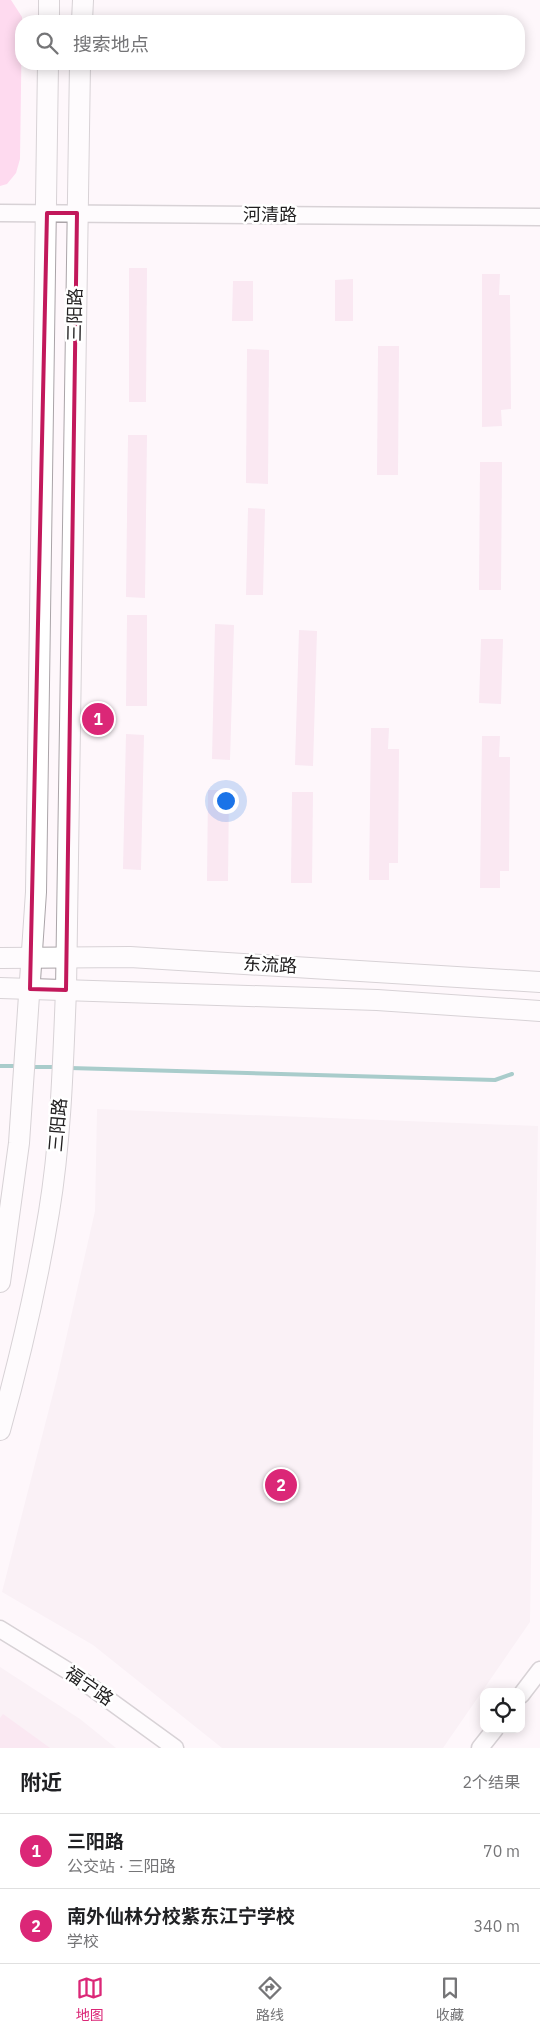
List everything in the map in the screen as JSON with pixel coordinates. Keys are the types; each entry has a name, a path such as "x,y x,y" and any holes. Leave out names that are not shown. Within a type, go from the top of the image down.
{"main road":[{"path":"49,0 49,15"},
{"path":"82,0 82,15"},
{"name":"三阳路","path":"0,1282 11,1210 23,1096 36,892 48,70"},
{"name":"三阳路","path":"0,1430 35,1286 49,1211 61,1094 66,990 80,70"},
{"name":"东流路","path":"0,958 130,957 540,982"},
{"name":"东流路","path":"0,988 377,1000 540,1011"}],"street":[{"name":"河清路","path":"0,212 540,217"},
{"name":"福宁路","path":"0,1629 74,1674 175,1748"},
{"path":"525,1690 540,1670"},
{"path":"480,1748 492,1733"}],"highlighted area":[{"path":"47,213 77,213 66,990 30,989"}],"shaded area":[{"path":"0,0 11,0 21,15 15,15 15,70 21,70 20,159 16,173 7,184 0,186"},
{"path":"97,1109 538,1126 530,1622 484,1688 480,1688 480,1694 443,1748 222,1748 93,1645 2,1592 57,1378 95,1211"},
{"path":"0,1667 80,1719 116,1748 0,1748"}],"building":[{"path":"129,268 147,268 146,402 129,402"},
{"path":"482,274 500,274 499,295 510,295 511,409 501,410 502,426 482,427"},
{"path":"353,279 353,321 335,321 335,280"},
{"path":"233,281 253,281 253,321 232,321"},
{"path":"378,346 399,346 398,475 377,475"},
{"path":"247,349 269,350 268,484 246,483"},
{"path":"128,435 147,435 145,598 126,597"},
{"path":"480,462 502,462 501,590 479,590"},
{"path":"248,508 265,509 263,595 246,595"},
{"path":"127,615 147,615 147,706 126,706"},
{"path":"215,624 234,625 230,760 212,759"},
{"path":"299,630 317,631 313,766 295,765"},
{"path":"481,639 503,639 501,704 479,703"},
{"path":"371,728 389,728 388,749 399,749 398,863 389,863 389,880 369,880"},
{"path":"126,734 144,735 141,870 123,869"},
{"path":"482,736 500,736 499,757 510,757 509,871 500,871 500,888 480,888"},
{"path":"208,790 229,790 228,881 207,881"},
{"path":"292,792 313,792 312,883 291,883"},
{"path":"3,1714 50,1748 0,1748 0,1718"}],"waterway":[{"path":"0,1066 18,1066"},
{"path":"30,1067 58,1067"},
{"path":"70,1068 495,1080 512,1074"}],"place":[{"name":"三阳路","path":"98,719"},
{"name":"南外仙林分校紫东江宁学校","path":"281,1485"}]}
